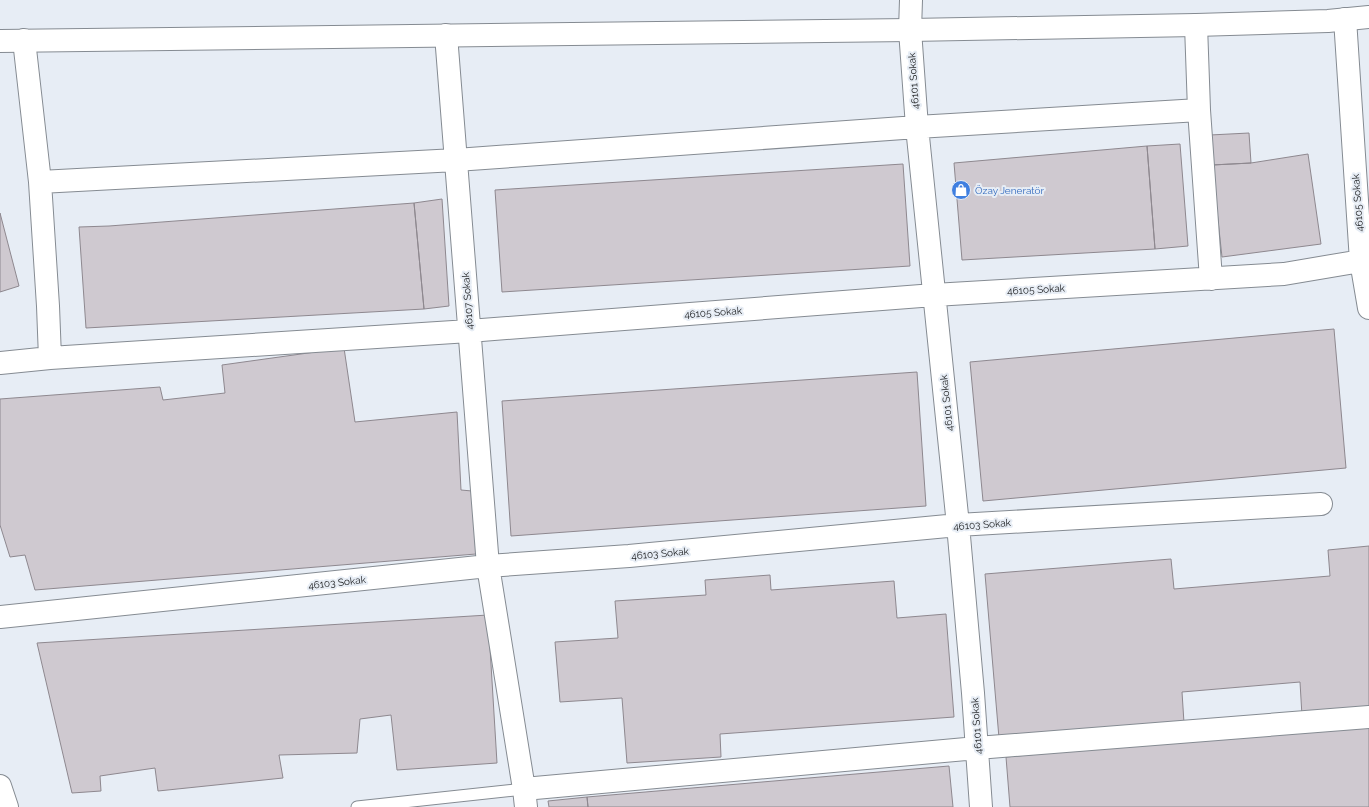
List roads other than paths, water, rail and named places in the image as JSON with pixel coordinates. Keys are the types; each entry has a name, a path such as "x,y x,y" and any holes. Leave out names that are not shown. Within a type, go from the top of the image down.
{"street":[{"name":"46101 Sokak","path":"911,0 910,30 917,127 958,525 981,807"},
{"path":"0,40 910,30 1196,25 1369,17"},
{"name":"46105 Sokak","path":"0,363 50,358 470,331 934,295 1284,274 1361,261 1345,19"},
{"path":"1196,25 1198,110 1211,279"},
{"name":"46107 Sokak","path":"446,35 488,566 525,798"},
{"path":"24,40 40,182 50,358"},
{"path":"40,182 456,160 917,127 1198,110"},
{"path":"1361,261 1369,308"},
{"name":"46103 Sokak","path":"0,617 488,566 628,556 958,525 1321,504"},
{"path":"525,798 977,748 1369,717"}],"lane":[{"path":"357,807 525,798"}],"place":[{"name":"Özay Jeneratör","path":"961,190"}]}
